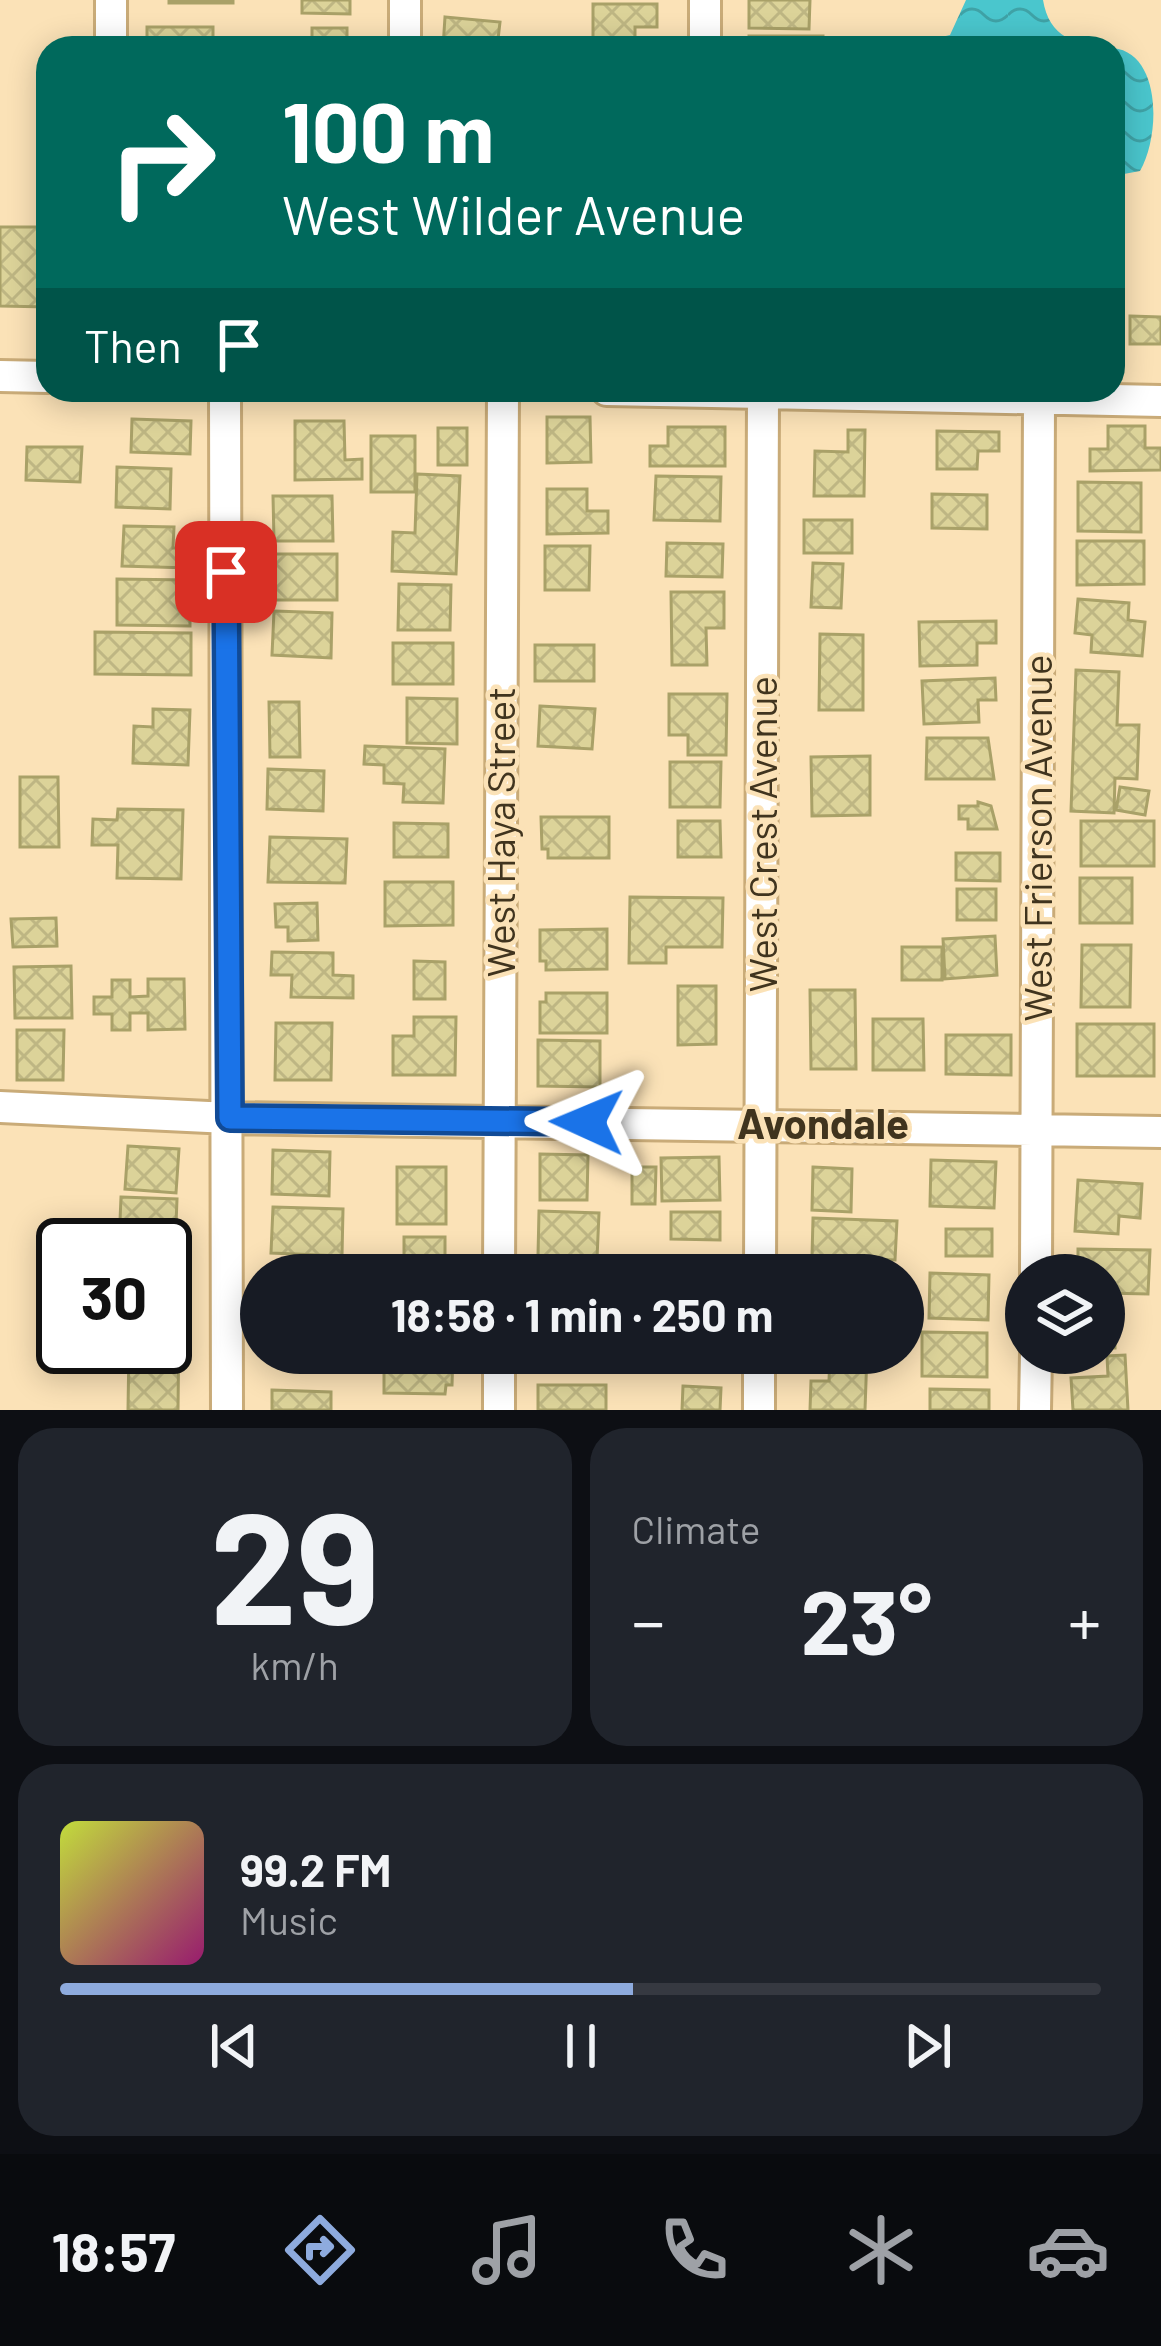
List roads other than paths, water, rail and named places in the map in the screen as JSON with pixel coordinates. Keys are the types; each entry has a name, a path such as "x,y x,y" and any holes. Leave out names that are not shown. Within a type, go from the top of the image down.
{"street":[{"path":"111,0 111,36"},
{"path":"404,36 405,0"},
{"path":"705,0 705,36"},
{"path":"0,376 36,377"},
{"path":"1125,401 1161,401"},
{"path":"225,402 227,1410"},
{"name":"West Haya Street","path":"499,1254 503,402"},
{"name":"West Crest Avenue","path":"760,1254 763,402"},
{"name":"West Frierson Avenue","path":"1036,1254 1039,402"},
{"path":"0,1107 230,1118 1161,1132"},
{"path":"499,1374 499,1410"},
{"path":"759,1374 759,1410"},
{"path":"1035,1410 1036,1374"}],"water":[{"path":"966,0 1043,0 1051,23 1065,36 946,36"},
{"path":"1125,52 1140,64 1152,98 1151,137 1140,171 1125,174"}],"district":[{"name":"Avondale","path":"823,1124"}]}
